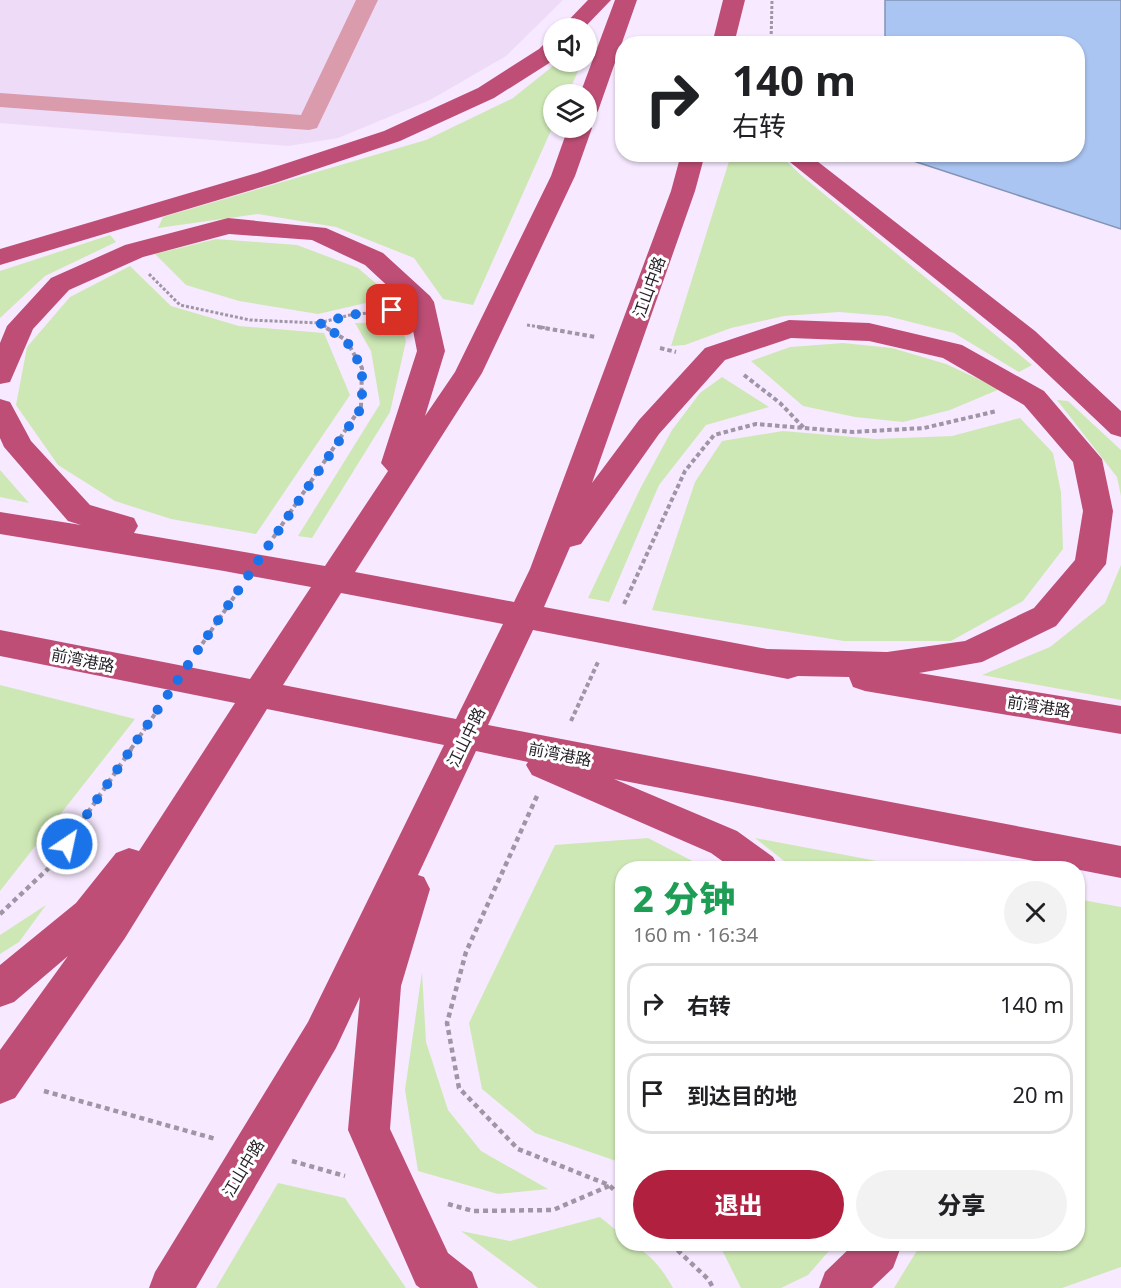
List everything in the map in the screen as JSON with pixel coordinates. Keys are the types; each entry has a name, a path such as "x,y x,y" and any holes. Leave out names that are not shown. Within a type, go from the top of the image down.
{"main road":[{"path":"582,18 600,0"},
{"path":"596,84 627,0"},
{"path":"725,36 735,0"},
{"path":"735,0 744,36"},
{"path":"0,257 266,178 392,136 486,93 543,57"},
{"path":"0,1084 112,926 236,729 468,373 563,176 576,138"},
{"name":"江山中路","path":"171,1288 322,1035 546,569 683,191 691,162"},
{"path":"802,162 1025,337 1121,427"},
{"path":"0,375 21,326 60,284 134,251 228,226 318,233 374,259 421,302 431,351 383,502"},
{"path":"546,569 649,427 715,354 789,329 870,332 952,351 1034,398 1087,459 1098,511 1090,564 1045,616 970,653 887,665 766,662"},
{"path":"0,409 19,447 79,513 224,559"},
{"name":"前湾港路","path":"0,523 224,559 766,662 1121,720"},
{"name":"前湾港路","path":"0,643 192,668 482,738 868,815 1121,862"},
{"path":"0,664 192,668"},
{"path":"0,989 89,915 236,729"},
{"path":"482,738 724,842 750,861"},
{"path":"442,786 381,986 369,1130 432,1269 456,1288"},
{"path":"841,1288 877,1251"}],"lane":[{"path":"0,100 309,123 367,0"}],"path":[{"path":"771,36 772,0"},
{"path":"145,266 149,275 180,305 250,320 320,324 350,315 392,310"},
{"path":"516,323 597,337"},
{"path":"268,546 362,407 362,368 346,340 320,324"},
{"path":"655,347 677,352"},
{"path":"741,372 780,403 804,428"},
{"path":"620,613 685,471 714,435 756,424 853,432 924,428 993,413 1002,407"},
{"path":"192,668 241,586"},
{"path":"571,722 600,657"},
{"path":"0,914 53,864 160,705"},
{"path":"541,788 466,951 447,1023 459,1088 518,1149 609,1185 615,1191"},
{"path":"34,1088 225,1142"},
{"path":"281,1158 349,1177"},
{"path":"439,1202 473,1211 553,1210 609,1185"},
{"path":"678,1251 709,1280 713,1288"}],"shaded area":[{"path":"0,0 563,0 506,56 430,100 338,138 288,146 0,123"}],"green space":[{"path":"546,72 578,72 572,84 543,84 543,138 548,138 473,305 443,299 414,258 336,227 258,214 158,228 163,217 426,140 513,98"},
{"path":"729,162 787,162 1032,365 1019,372 954,333 887,316 839,312 784,316 731,328 685,345 671,346"},
{"path":"110,235 116,242 45,276 0,318 0,271"},
{"path":"216,239 297,245 358,268 392,297 318,314 239,301 186,285 155,254"},
{"path":"130,266 171,306 239,326 324,333 350,395 256,534 171,519 115,501 58,465 16,405 27,347 70,297"},
{"path":"400,322 406,341 390,412 312,538 298,536 380,404 371,351 355,323"},
{"path":"843,343 892,348 946,364 1000,389 950,410 903,422 855,417 803,406 751,361 790,347"},
{"path":"722,377 769,407 706,425 659,485 609,602 588,598 641,487 672,430 700,393"},
{"path":"1057,400 1068,401 1121,450 1121,496 1117,477"},
{"path":"1020,418 1053,453 1061,492 1063,549 1023,601 951,641 844,641 652,610 695,482 722,441 783,431 876,439 952,436"},
{"path":"0,470 29,503 0,497"},
{"path":"1121,565 1121,700 982,675 1050,647 1105,603"},
{"path":"0,685 135,719 0,891"},
{"path":"648,838 692,861 615,861 615,1161 535,1133 482,1089 469,1023 555,845"},
{"path":"755,838 877,861 784,861"},
{"path":"1085,900 1121,907 1121,1267 1062,1288 894,1288 917,1251 1085,1251"},
{"path":"46,905 19,942 0,954 0,935"},
{"path":"422,972 426,1042 448,1110 481,1151 548,1189 498,1194 418,1171 405,1090"},
{"path":"278,1183 345,1198 406,1288 216,1288"},
{"path":"600,1217 615,1229 615,1251 646,1253 673,1288 538,1288 461,1231 510,1241"},
{"path":"722,1251 829,1251 808,1275 781,1288 741,1288"}],"water":[{"path":"885,0 1121,0 1121,229 916,162 1085,162 1085,36 885,36"}],"route":[{"path":"67,844 362,407 362,368 346,340 320,324 350,315 392,310"}]}
